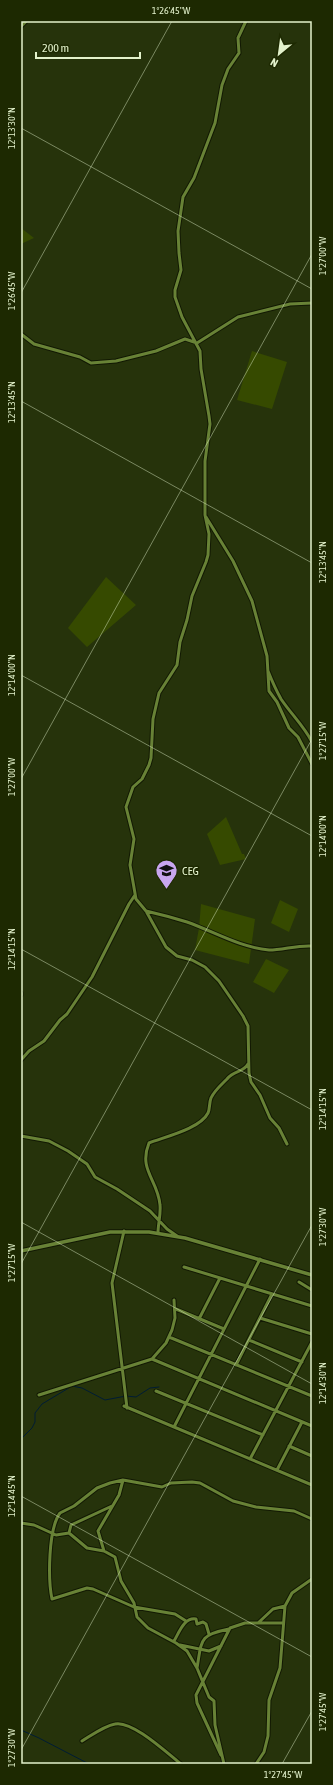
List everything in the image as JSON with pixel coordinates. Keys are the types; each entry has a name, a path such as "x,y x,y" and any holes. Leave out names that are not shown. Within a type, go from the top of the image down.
{"street":[{"path":"21,26 26,21"},
{"path":"246,21 238,38 239,53 228,69 222,85 215,123 194,178 183,197 179,224 179,253 182,270 175,290 175,297 182,317 200,351 210,424 205,461 205,515 209,534 206,562 192,596 187,620 180,642 177,665 159,693 153,719 151,758 142,779 133,786 126,803 134,839 130,866 136,900 146,911 166,947 177,956 192,960 205,967 228,994 248,1026 251,1082 260,1095 270,1118 279,1128 286,1144"},
{"path":"197,343 238,316 290,304 312,302"},
{"path":"21,334 34,344 80,357 91,363 116,361 156,351 185,339 197,343"},
{"path":"205,515 220,536 252,601 265,648 268,669 274,686 282,700 302,725 312,742"},
{"path":"268,669 267,682 269,691 277,702 289,728 298,737 312,764"},
{"path":"21,1060 29,1051 44,1041 71,1008 92,977 135,895"},
{"path":"146,911 187,922 232,942 257,948 269,950 298,945 312,946"},
{"path":"158,1233 160,1206 157,1192 145,1166 144,1158 149,1143 186,1131 205,1117 209,1112 211,1097 217,1089 232,1073 243,1070 249,1063"},
{"path":"21,1136 49,1141 68,1151 87,1164 95,1177 117,1189 150,1211 177,1236"},
{"path":"124,1232 112,1283 126,1407 312,1485"},
{"path":"21,1251 106,1233 158,1233 177,1236 312,1274"},
{"path":"174,1427 260,1259"},
{"path":"184,1267 312,1306"},
{"path":"199,1319 220,1278"},
{"path":"299,1282 312,1290"},
{"path":"236,1365 272,1294"},
{"path":"39,1395 123,1370 152,1359 160,1352 169,1338 175,1318 176,1309 174,1300"},
{"path":"176,1309 224,1329"},
{"path":"260,1318 312,1334"},
{"path":"169,1338 312,1396"},
{"path":"249,1340 302,1362"},
{"path":"250,1459 312,1342"},
{"path":"152,1359 312,1426"},
{"path":"156,1391 263,1435"},
{"path":"277,1470 302,1422"},
{"path":"290,1446 312,1456"},
{"path":"104,1551 98,1530 119,1495 123,1480"},
{"path":"186,1621 175,1614 134,1607 93,1589 87,1588 52,1599 49,1559 53,1534 60,1513 74,1506 97,1488 123,1480 162,1487 171,1483 197,1482 233,1501 256,1508 294,1511 312,1519"},
{"path":"69,1533 71,1525 112,1506"},
{"path":"21,1523 39,1527 53,1534 61,1535 69,1533"},
{"path":"69,1533 87,1548 104,1551 117,1559 121,1581 132,1600 137,1617 144,1624 179,1644 187,1651 197,1668 209,1697 214,1701 215,1725 224,1764"},
{"path":"256,1764 264,1752 268,1736 269,1700 280,1668 285,1606 292,1593 312,1579"},
{"path":"258,1623 274,1609 285,1606"},
{"path":"174,1641 186,1621 194,1618 197,1620 197,1624 204,1623 209,1634"},
{"path":"197,1668 200,1650 204,1640 209,1634 245,1624 283,1623"},
{"path":"223,1758 197,1702 196,1695 203,1684 230,1628"},
{"path":"179,1644 209,1651 221,1646"},
{"path":"82,1741 108,1726 122,1723 133,1728 181,1764"}],"green space":[{"path":"21,228 34,238 21,244"},
{"path":"252,351 287,362 272,409 237,400"},
{"path":"106,577 136,605 87,647 68,628"},
{"path":"226,817 242,854 244,854 246,859 220,865 207,834"},
{"path":"280,900 298,909 289,932 271,923"},
{"path":"201,904 255,919 249,964 195,950"},
{"path":"266,959 289,970 274,993 253,982"}],"waterway":[{"path":"21,1439 32,1428 35,1422 35,1413 42,1404 72,1386 82,1388 105,1400 126,1396 136,1397 150,1388 159,1387"},
{"path":"21,1730 89,1764"}],"place":[{"name":"CEG","path":"166,890"}]}
